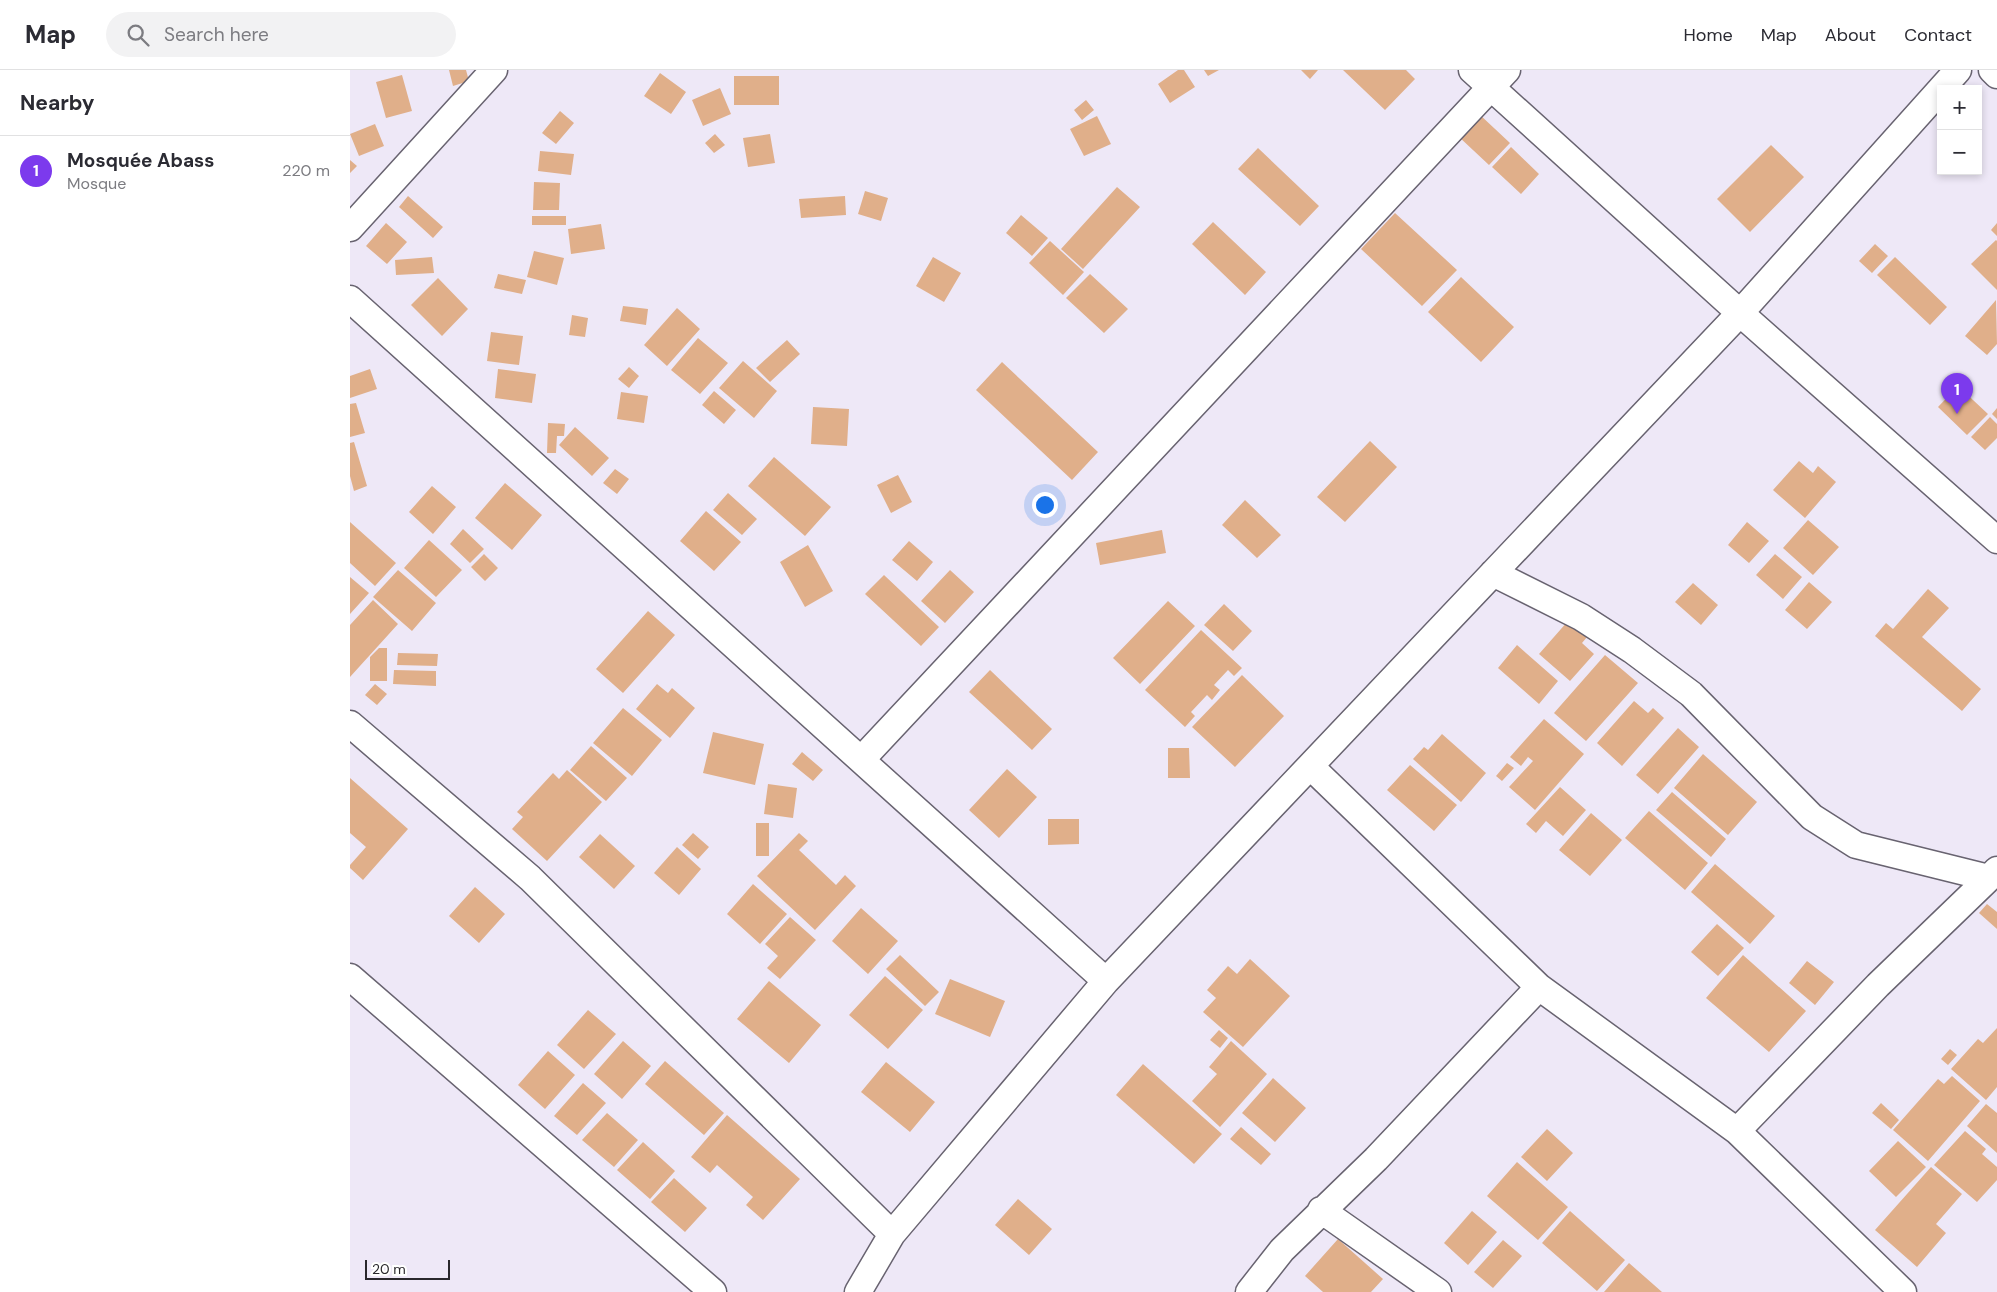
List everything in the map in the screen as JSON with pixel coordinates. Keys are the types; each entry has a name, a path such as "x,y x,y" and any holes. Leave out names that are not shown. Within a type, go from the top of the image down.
{"street":[{"path":"350,228 494,70"},
{"path":"1472,70 1500,79 1740,313 1997,540"},
{"path":"1945,85 1958,70"},
{"path":"1992,70 1997,75"},
{"path":"861,760 1500,79"},
{"path":"858,1292 892,1234 1106,981 1740,313 1937,93"},
{"path":"350,299 1106,981"},
{"path":"1494,573 1581,617 1632,650 1691,694 1812,817 1856,845 1993,874"},
{"path":"350,724 530,878 892,1234"},
{"path":"1310,766 1539,987 1737,1131 1903,1292"},
{"path":"1737,1131 1878,985 1993,874"},
{"path":"350,977 713,1292"},
{"path":"1249,1292 1282,1250 1321,1210 1376,1159 1539,987"},
{"path":"1321,1210 1438,1292"}],"building":[{"path":"449,70 466,70 469,81 453,86"},
{"path":"1178,70 1184,70 1195,87 1170,103 1158,84"},
{"path":"1204,70 1219,70 1208,76"},
{"path":"1301,70 1318,70 1310,79"},
{"path":"1343,70 1406,70 1415,79 1385,110"},
{"path":"660,73 686,92 671,114 644,96"},
{"path":"402,75 412,111 386,118 376,82"},
{"path":"734,76 779,76 779,105 734,105"},
{"path":"720,88 731,114 703,126 692,100"},
{"path":"1086,100 1094,110 1082,120 1074,110"},
{"path":"560,111 574,123 556,144 542,133"},
{"path":"1479,114 1510,143 1489,165 1458,136"},
{"path":"1097,116 1111,144 1084,156 1070,129"},
{"path":"375,124 384,146 359,156 350,134"},
{"path":"715,134 725,145 714,153 705,143"},
{"path":"770,134 775,163 748,167 743,138"},
{"path":"1771,145 1804,177 1750,232 1717,199"},
{"path":"1511,147 1539,174 1521,194 1492,167"},
{"path":"1258,148 1319,206 1300,226 1238,169"},
{"path":"540,151 574,154 571,175 538,171"},
{"path":"350,160 357,166 350,173"},
{"path":"534,182 560,183 559,210 533,210"},
{"path":"1117,187 1140,207 1083,269 1061,249"},
{"path":"865,191 888,198 881,221 858,214"},
{"path":"408,196 443,227 433,238 399,207"},
{"path":"845,196 846,215 801,218 799,199"},
{"path":"1395,213 1457,270 1422,306 1361,249"},
{"path":"1021,215 1048,238 1032,256 1006,233"},
{"path":"532,216 566,216 566,225 532,225"},
{"path":"1213,222 1266,272 1245,295 1192,244"},
{"path":"386,223 407,242 387,264 366,246"},
{"path":"1997,223 1997,236 1991,230"},
{"path":"601,224 605,249 571,254 568,229"},
{"path":"1050,241 1084,272 1063,295 1029,263"},
{"path":"1997,241 1997,290 1971,264"},
{"path":"1875,244 1888,256 1872,273 1859,261"},
{"path":"534,251 564,258 557,285 527,277"},
{"path":"432,257 434,273 396,275 395,260"},
{"path":"933,257 961,273 944,302 916,286"},
{"path":"1895,257 1947,307 1930,325 1877,275"},
{"path":"498,274 526,280 522,294 494,288"},
{"path":"1090,274 1128,309 1104,333 1066,298"},
{"path":"1461,277 1514,327 1481,362 1428,312"},
{"path":"438,278 468,309 442,336 411,305"},
{"path":"1996,300 1997,344 1987,355 1965,336"},
{"path":"623,306 648,309 646,325 620,321"},
{"path":"677,308 700,329 667,366 644,345"},
{"path":"572,315 588,318 585,337 569,335"},
{"path":"491,332 523,336 519,365 487,361"},
{"path":"698,338 728,363 700,394 671,370"},
{"path":"787,340 800,354 770,382 756,368"},
{"path":"743,361 777,391 754,418 719,388"},
{"path":"1002,362 1098,452 1072,480 976,390"},
{"path":"629,367 639,376 629,388 618,379"},
{"path":"370,369 377,389 350,398 350,376"},
{"path":"498,369 536,374 532,403 495,398"},
{"path":"1958,386 1988,414 1967,435 1938,407"},
{"path":"714,391 736,410 724,424 702,405"},
{"path":"621,392 648,396 644,423 617,419"},
{"path":"356,403 365,433 350,437 350,404"},
{"path":"813,407 849,409 847,446 811,444"},
{"path":"1997,408 1997,419 1992,414"},
{"path":"1990,417 1997,424 1997,438 1985,450 1971,437"},
{"path":"548,423 565,424 564,436 557,436 556,453 547,453"},
{"path":"575,427 609,458 592,476 559,445"},
{"path":"1370,441 1397,467 1345,522 1317,497"},
{"path":"354,442 367,486 354,491 350,476 350,443"},
{"path":"774,457 831,507 805,536 748,486"},
{"path":"1799,461 1813,473 1818,466 1836,482 1805,518 1773,490"},
{"path":"615,469 629,479 617,494 603,483"},
{"path":"898,475 912,502 891,513 877,485"},
{"path":"505,483 542,515 512,550 475,518"},
{"path":"432,486 456,507 433,534 409,512"},
{"path":"728,493 757,519 742,535 713,510"},
{"path":"1245,500 1281,535 1257,558 1222,525"},
{"path":"706,511 741,542 714,571 680,541"},
{"path":"1808,520 1839,547 1813,575 1783,548"},
{"path":"350,522 396,563 375,586 350,563"},
{"path":"1747,522 1769,541 1749,563 1728,545"},
{"path":"463,529 484,549 470,563 450,544"},
{"path":"1162,530 1166,553 1100,565 1096,543"},
{"path":"429,540 462,570 436,597 404,568"},
{"path":"909,541 933,562 917,581 892,560"},
{"path":"808,545 833,591 805,607 780,562"},
{"path":"484,554 498,568 485,581 471,567"},
{"path":"1775,554 1802,577 1783,599 1756,575"},
{"path":"398,570 436,603 412,631 373,597"},
{"path":"950,570 974,592 945,623 921,601"},
{"path":"884,575 939,627 921,646 865,594"},
{"path":"350,577 369,593 350,614"},
{"path":"1809,582 1832,602 1807,629 1785,610"},
{"path":"1693,583 1718,605 1701,625 1675,602"},
{"path":"1928,589 1949,608 1922,637 1981,689 1962,711 1875,636 1886,623 1893,629"},
{"path":"373,600 398,624 350,677 350,625"},
{"path":"1168,601 1195,626 1140,684 1113,658"},
{"path":"1224,604 1252,631 1233,651 1204,625"},
{"path":"648,611 675,635 623,693 596,669"},
{"path":"1568,621 1587,637 1582,643 1594,654 1570,681 1539,654"},
{"path":"1201,630 1242,668 1234,676 1228,670 1214,685 1220,690 1212,700 1207,695 1191,712 1195,716 1185,727 1145,690"},
{"path":"1517,645 1558,681 1539,704 1498,668"},
{"path":"379,648 387,648 387,681 370,681 370,657"},
{"path":"398,653 438,654 437,666 397,665"},
{"path":"1605,655 1638,683 1586,741 1554,713"},
{"path":"394,670 436,671 436,686 393,684"},
{"path":"990,670 1052,729 1032,750 969,692"},
{"path":"1242,675 1284,716 1235,767 1192,727"},
{"path":"375,684 387,694 377,705 365,695"},
{"path":"657,684 668,693 672,688 695,708 670,738 636,709"},
{"path":"1634,701 1648,713 1653,708 1664,718 1622,766 1597,743"},
{"path":"623,708 662,740 632,776 593,743"},
{"path":"1544,719 1584,754 1535,810 1509,787 1533,761 1528,757 1521,766 1510,757"},
{"path":"1678,728 1699,747 1658,794 1636,775"},
{"path":"713,732 764,744 755,785 703,773"},
{"path":"1442,734 1486,773 1461,802 1413,759 1424,747 1428,750"},
{"path":"591,746 627,778 606,801 570,770"},
{"path":"1168,748 1189,748 1190,778 1168,778"},
{"path":"802,752 823,770 813,781 792,764"},
{"path":"1703,754 1757,802 1728,835 1674,788"},
{"path":"1507,763 1514,768 1502,781 1496,776"},
{"path":"1410,765 1457,805 1434,831 1387,790"},
{"path":"1007,769 1037,797 999,838 969,810"},
{"path":"567,770 602,802 547,861 512,829 523,817 517,812 553,773 559,779"},
{"path":"350,778 408,829 363,880 350,868 350,865 366,847 350,833"},
{"path":"768,784 797,788 793,818 764,814"},
{"path":"1560,787 1586,810 1563,836 1546,821 1536,833 1526,824"},
{"path":"1672,792 1726,839 1711,857 1656,810"},
{"path":"1649,811 1708,863 1685,890 1625,838"},
{"path":"1591,813 1622,840 1590,876 1559,850"},
{"path":"1048,819 1079,819 1079,844 1048,845"},
{"path":"756,823 769,823 769,856 756,856"},
{"path":"693,833 709,847 698,859 682,845"},
{"path":"799,833 808,841 799,850 836,885 845,875 856,886 815,930 757,876"},
{"path":"600,834 635,866 614,889 579,857"},
{"path":"677,847 701,869 679,895 654,873"},
{"path":"1715,864 1775,916 1750,944 1691,892"},
{"path":"753,884 787,914 760,944 727,914"},
{"path":"475,887 505,914 479,943 449,916"},
{"path":"1987,904 1997,912 1997,929 1979,913"},
{"path":"861,908 898,941 868,974 832,941"},
{"path":"790,917 816,940 780,979 767,968 778,956 765,944"},
{"path":"1717,924 1744,948 1718,976 1691,952"},
{"path":"900,955 939,992 925,1006 886,969"},
{"path":"1743,955 1806,1011 1769,1052 1706,998"},
{"path":"1250,959 1290,996 1243,1047 1203,1012 1216,998 1207,990 1228,966 1237,974"},
{"path":"1807,961 1834,982 1815,1005 1789,983"},
{"path":"885,976 923,1010 888,1049 849,1015"},
{"path":"950,979 1005,1001 990,1037 935,1014"},
{"path":"769,981 821,1025 789,1063 737,1019"},
{"path":"588,1010 616,1034 584,1069 557,1045"},
{"path":"1997,1028 1997,1087 1986,1100 1951,1069 1978,1039 1983,1043"},
{"path":"1219,1030 1228,1038 1220,1048 1210,1040"},
{"path":"623,1041 651,1066 622,1099 594,1074"},
{"path":"1231,1041 1267,1074 1220,1127 1192,1101 1217,1074 1209,1067"},
{"path":"1950,1049 1957,1055 1948,1065 1941,1059"},
{"path":"548,1051 575,1075 545,1109 518,1085"},
{"path":"665,1061 724,1113 704,1135 645,1084"},
{"path":"886,1062 935,1102 910,1132 861,1092"},
{"path":"1143,1064 1222,1134 1194,1164 1116,1095"},
{"path":"1952,1076 1980,1101 1928,1161 1893,1130 1938,1079 1944,1084"},
{"path":"1273,1078 1306,1108 1275,1142 1242,1113"},
{"path":"583,1083 606,1103 577,1135 554,1116"},
{"path":"1881,1103 1899,1120 1891,1129 1872,1113"},
{"path":"1986,1104 1997,1113 1997,1153 1967,1126"},
{"path":"607,1113 638,1140 614,1167 582,1140"},
{"path":"727,1115 800,1179 763,1220 746,1205 753,1197 717,1165 710,1173 691,1157"},
{"path":"1241,1127 1271,1154 1261,1165 1230,1139"},
{"path":"1547,1129 1573,1153 1547,1181 1521,1157"},
{"path":"1965,1131 1986,1149 1982,1154 1997,1167 1997,1180 1977,1202 1934,1165"},
{"path":"1898,1141 1926,1167 1896,1197 1869,1171"},
{"path":"643,1142 675,1171 650,1199 617,1170"},
{"path":"1517,1162 1568,1207 1538,1240 1487,1196"},
{"path":"1931,1167 1962,1194 1936,1224 1946,1233 1917,1267 1875,1230"},
{"path":"674,1178 707,1208 685,1232 651,1202"},
{"path":"1018,1199 1052,1229 1029,1255 995,1225"},
{"path":"1472,1211 1497,1232 1468,1265 1444,1243"},
{"path":"1570,1211 1625,1260 1597,1291 1542,1243"},
{"path":"1338,1239 1383,1279 1371,1292 1323,1292 1305,1276"},
{"path":"1503,1240 1522,1256 1493,1288 1474,1272"},
{"path":"1629,1263 1662,1292 1604,1292"}],"place":[{"name":"Mosquée Abass","path":"1957,414"}]}
